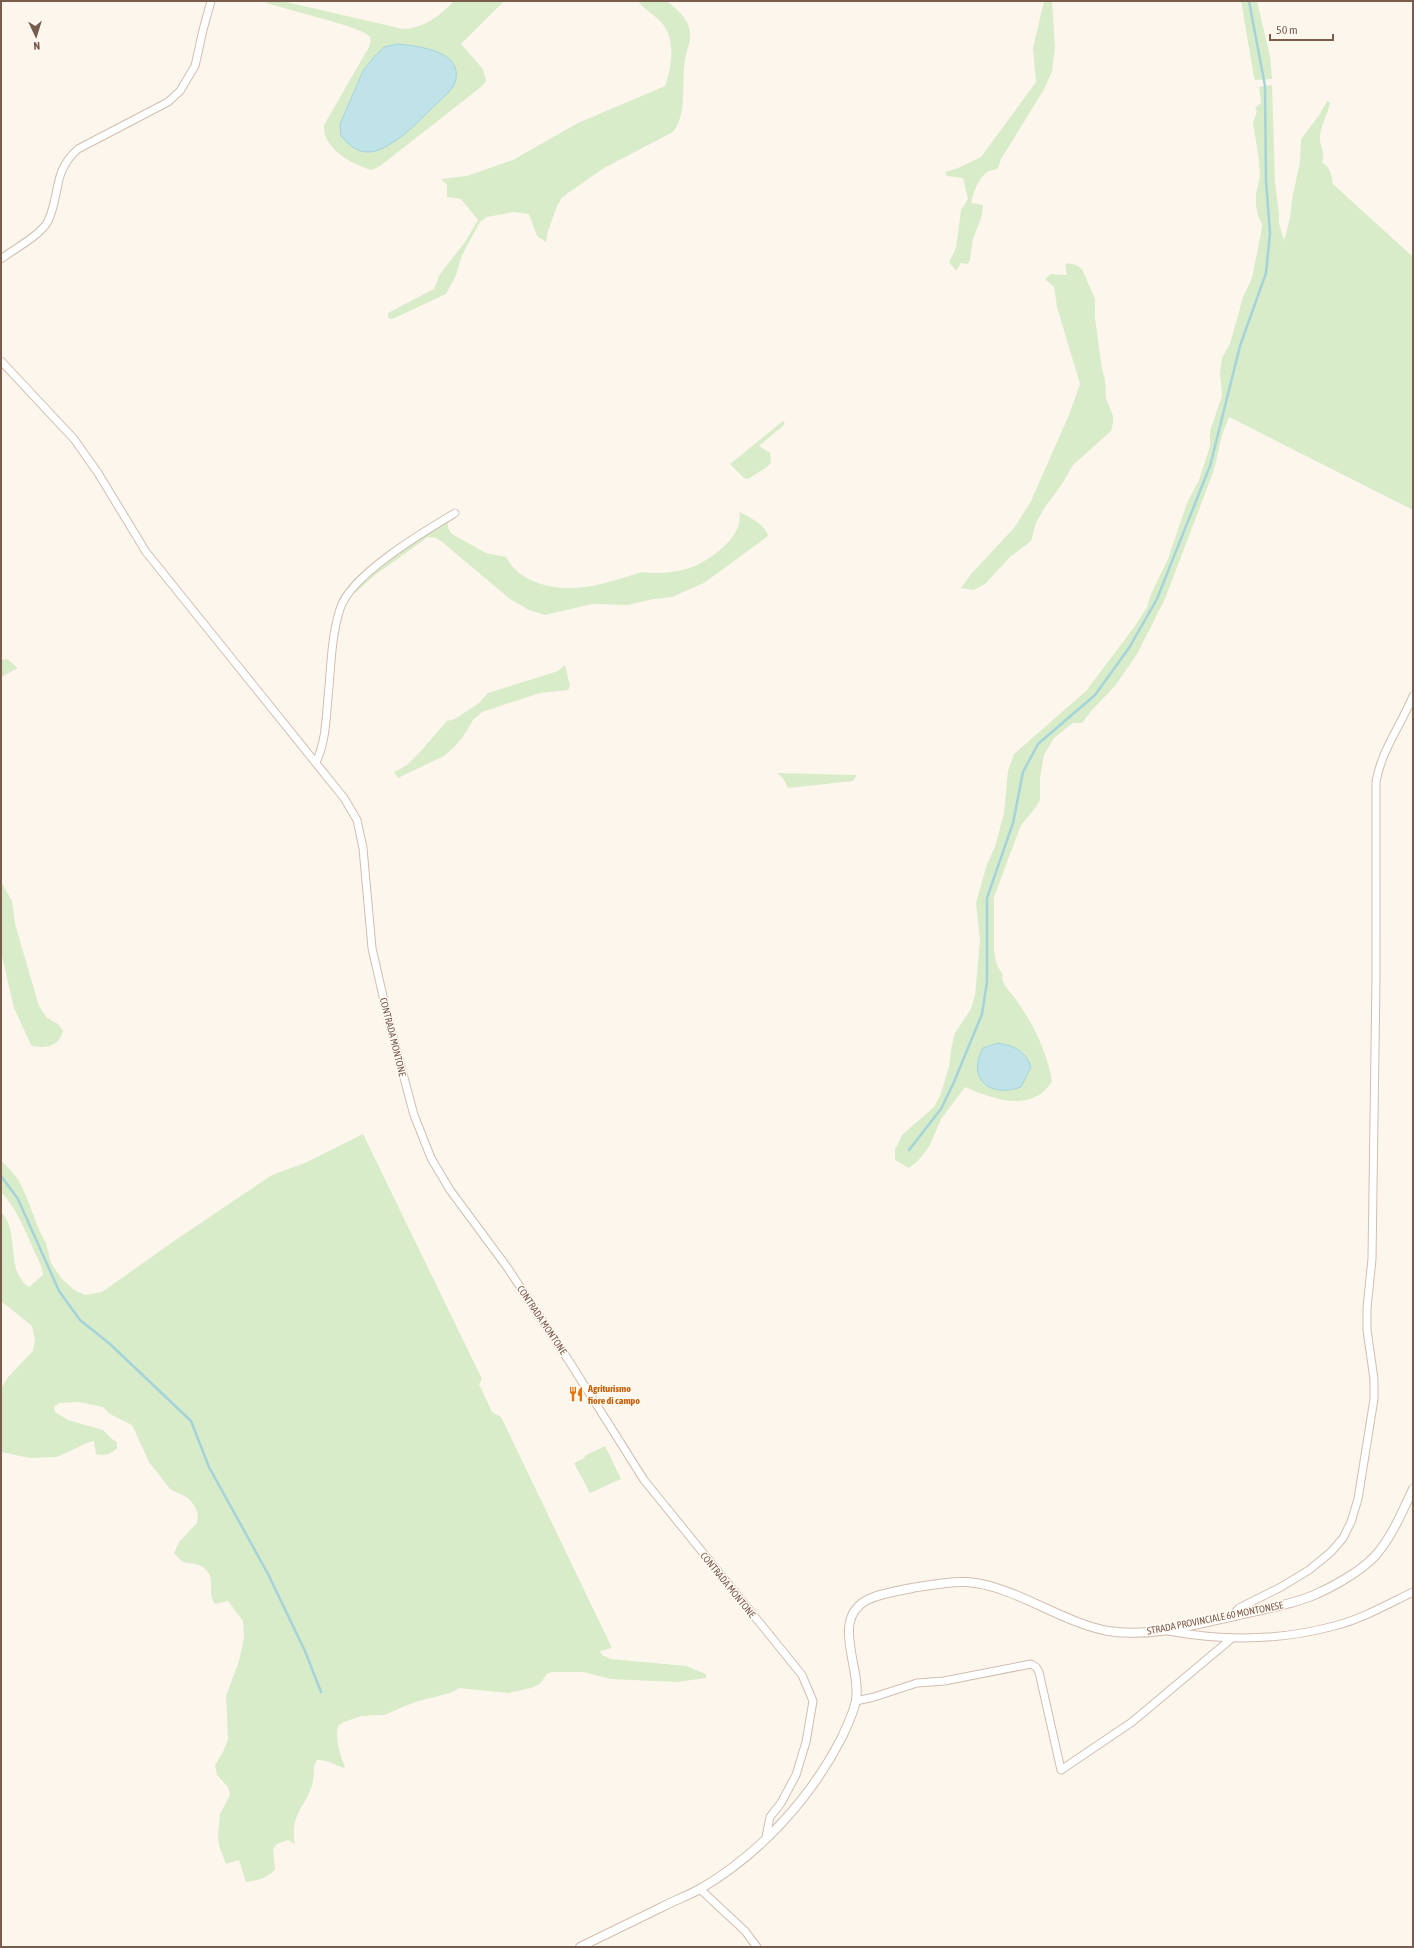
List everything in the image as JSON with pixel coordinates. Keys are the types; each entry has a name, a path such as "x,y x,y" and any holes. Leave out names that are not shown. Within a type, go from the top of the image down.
{"street":[{"path":"1,259 40,231 48,222 60,173 71,155 78,148 168,102 180,90 195,66 211,1"},
{"name":"CONTRADA MONTONE","path":"1,361 74,440 98,473 146,552 344,798 357,820 363,848 372,948 388,1018 414,1115 431,1158 450,1190 507,1267 569,1361 644,1480 802,1675 809,1688 813,1701 806,1742 796,1774 781,1803 769,1821 766,1837"},
{"path":"316,762 324,737 333,639 340,608 351,589 376,567 416,536 455,513"},
{"path":"1231,1616 1238,1608 1281,1587 1310,1570 1331,1552 1344,1538 1358,1499 1374,1399 1374,1379 1367,1330 1366,1308 1372,1243 1376,980 1376,782 1378,768 1384,754 1413,696"},
{"name":"STRADA PROVINCIALE 60 MONTONESE","path":"580,1947 700,1888 732,1867 787,1818 808,1793 843,1735 856,1701 856,1678 848,1626 853,1611 869,1599 933,1584 967,1582 995,1588 1071,1620 1107,1631 1136,1634 1164,1631 1283,1605 1308,1597 1348,1577 1374,1558 1393,1531 1413,1489"},
{"path":"1164,1631 1231,1639 1282,1636 1334,1626 1356,1619 1413,1592"},
{"path":"856,1701 917,1684 944,1681 1031,1664 1036,1667 1039,1672 1060,1770 1132,1722 1231,1639"},
{"path":"700,1888 745,1931 757,1947"}],"green space":[{"path":"262,1 282,1 403,29 425,24 443,12 454,1 504,1 461,44 483,69 486,81 481,87 380,166 372,170 347,160 333,148 328,141 324,125 369,47 370,37 351,27"},
{"path":"638,1 667,1 682,15 689,28 690,37 684,69 681,116 673,132 604,168 561,199 548,231 546,242 537,236 529,214 514,212 487,217 480,222 462,255 456,275 446,294 392,319 388,318 388,313 434,289 440,274 465,242 478,220 461,199 447,197 447,185 441,179 467,176 513,160 578,123 665,86 671,61 671,44 669,36 661,22"},
{"path":"1044,1 1052,1 1055,47 1052,72 1043,91 1001,159 998,168 985,173 977,185 971,203 983,205 982,214 973,239 968,264 961,263 956,271 949,262 956,248 961,210 968,199 963,178 947,176 945,172 958,168 981,157 1036,82 1033,48"},
{"path":"1241,1 1257,1 1270,56 1272,79 1255,80"},
{"path":"1272,85 1275,182 1279,223 1284,241 1290,218 1292,199 1300,162 1301,139 1320,114 1327,101 1330,103 1321,129 1320,142 1323,153 1322,163 1329,169 1333,184 1413,257 1413,510 1229,417 1222,435 1214,470 1165,599 1137,654 1115,686 1091,711 1082,723 1073,723 1054,738 1044,755 1040,778 1040,800 1021,825 994,897 994,951 997,965 1003,975 1002,978 1005,985 1017,1000 1035,1031 1044,1050 1052,1081 1044,1091 1034,1098 1023,1101 999,1099 965,1087 941,1119 930,1145 918,1161 909,1168 895,1160 895,1150 902,1135 934,1107 940,1096 949,1067 955,1033 971,1009 975,995 980,940 976,903 987,864 995,847 1004,813 1008,771 1014,754 1086,691 1135,626 1147,607 1151,594 1168,559 1187,503 1199,480 1210,446 1210,431 1222,396 1220,373 1222,358 1230,344 1243,297 1252,278 1261,233 1262,224 1258,216 1256,205 1256,194 1260,177 1259,160 1253,123 1257,111 1255,108 1261,103 1259,87"},
{"path":"1068,263 1076,265 1082,269 1095,299 1095,319 1105,380 1106,398 1113,416 1111,431 1073,465 1062,484 1043,510 1036,523 1031,541 1010,557 985,584 974,590 961,588 971,574 1014,528 1030,503 1069,415 1080,384 1057,307 1054,287 1045,279 1051,274 1067,275 1065,265"},
{"path":"783,421 785,424 759,446 770,453 771,463 748,479 744,478 730,464"},
{"path":"739,512 752,518 764,528 768,536 704,583 672,597 654,599 628,605 592,604 545,615 529,610 510,599 441,541 436,538 428,537 375,575 355,593 351,594 362,583 398,554 448,519 448,528 452,534 486,553 506,557 520,574 540,584 562,588 574,588 599,585 642,572 670,572 694,566 723,548 731,539 740,521"},
{"path":"7,659 18,668 1,677 1,660"},
{"path":"565,665 570,686 568,690 540,693 482,712 473,720 463,737 444,756 398,778 394,772 407,765 447,721 455,719 479,703 488,693 558,671"},
{"path":"777,773 857,775 853,781 788,788 783,778"},
{"path":"1,882 12,901 15,924 39,1006 47,1018 58,1024 63,1031 58,1040 51,1046 41,1047 31,1045 14,1008 1,952"},
{"path":"363,1134 482,1379 479,1384 492,1412 501,1417 612,1648 600,1651 602,1655 611,1659 686,1666 706,1674 706,1678 677,1682 611,1679 583,1672 552,1672 547,1674 540,1684 531,1688 508,1693 459,1688 450,1693 415,1702 384,1715 361,1716 344,1722 338,1726 337,1736 345,1767 344,1768 324,1760 317,1760 311,1790 300,1810 295,1824 295,1844 288,1840 277,1844 273,1849 275,1869 266,1877 246,1882 239,1860 226,1864 219,1846 218,1835 220,1814 230,1795 228,1787 217,1775 215,1765 223,1752 228,1739 226,1696 239,1661 244,1638 243,1621 228,1601 215,1604 212,1596 209,1575 202,1566 184,1562 174,1553 179,1542 197,1523 198,1514 194,1505 188,1498 170,1489 149,1462 132,1425 110,1414 103,1407 79,1402 59,1403 54,1407 55,1412 68,1420 103,1430 117,1442 117,1448 110,1454 96,1454 94,1441 57,1457 30,1458 1,1452 1,1389 8,1377 33,1351 35,1340 32,1326 1,1301 1,1212 7,1220 10,1230 14,1261 21,1280 29,1287 43,1275 40,1264 19,1218 11,1204 1,1192 1,1160 18,1179 39,1230 46,1243 51,1263 61,1278 74,1290 85,1295 102,1292 272,1175 305,1163"},
{"path":"605,1446 621,1479 590,1493 574,1463 583,1459 586,1455"}],"water":[{"path":"397,44 417,46 438,52 447,57 453,64 456,72 455,83 418,122 395,141 379,150 371,152 357,150 341,136 340,124 363,71 384,47"},
{"path":"998,1043 1014,1047 1026,1056 1029,1061 1031,1067 1021,1087 1010,1090 991,1088 984,1084 980,1077 978,1069 979,1059 983,1048"}],"waterway":[{"path":"909,1150 941,1109 954,1082 982,1014 987,982 987,898 1013,823 1023,772 1038,744 1095,695 1129,648 1157,599 1210,466 1240,346 1266,273 1270,233 1266,181 1265,86 1249,1"},
{"path":"1,1176 18,1199 59,1291 80,1320 110,1344 191,1421 209,1467 268,1574 305,1651 321,1692"}],"place":[{"name":"Agriturismo fiore di campo","path":"576,1394"}]}
